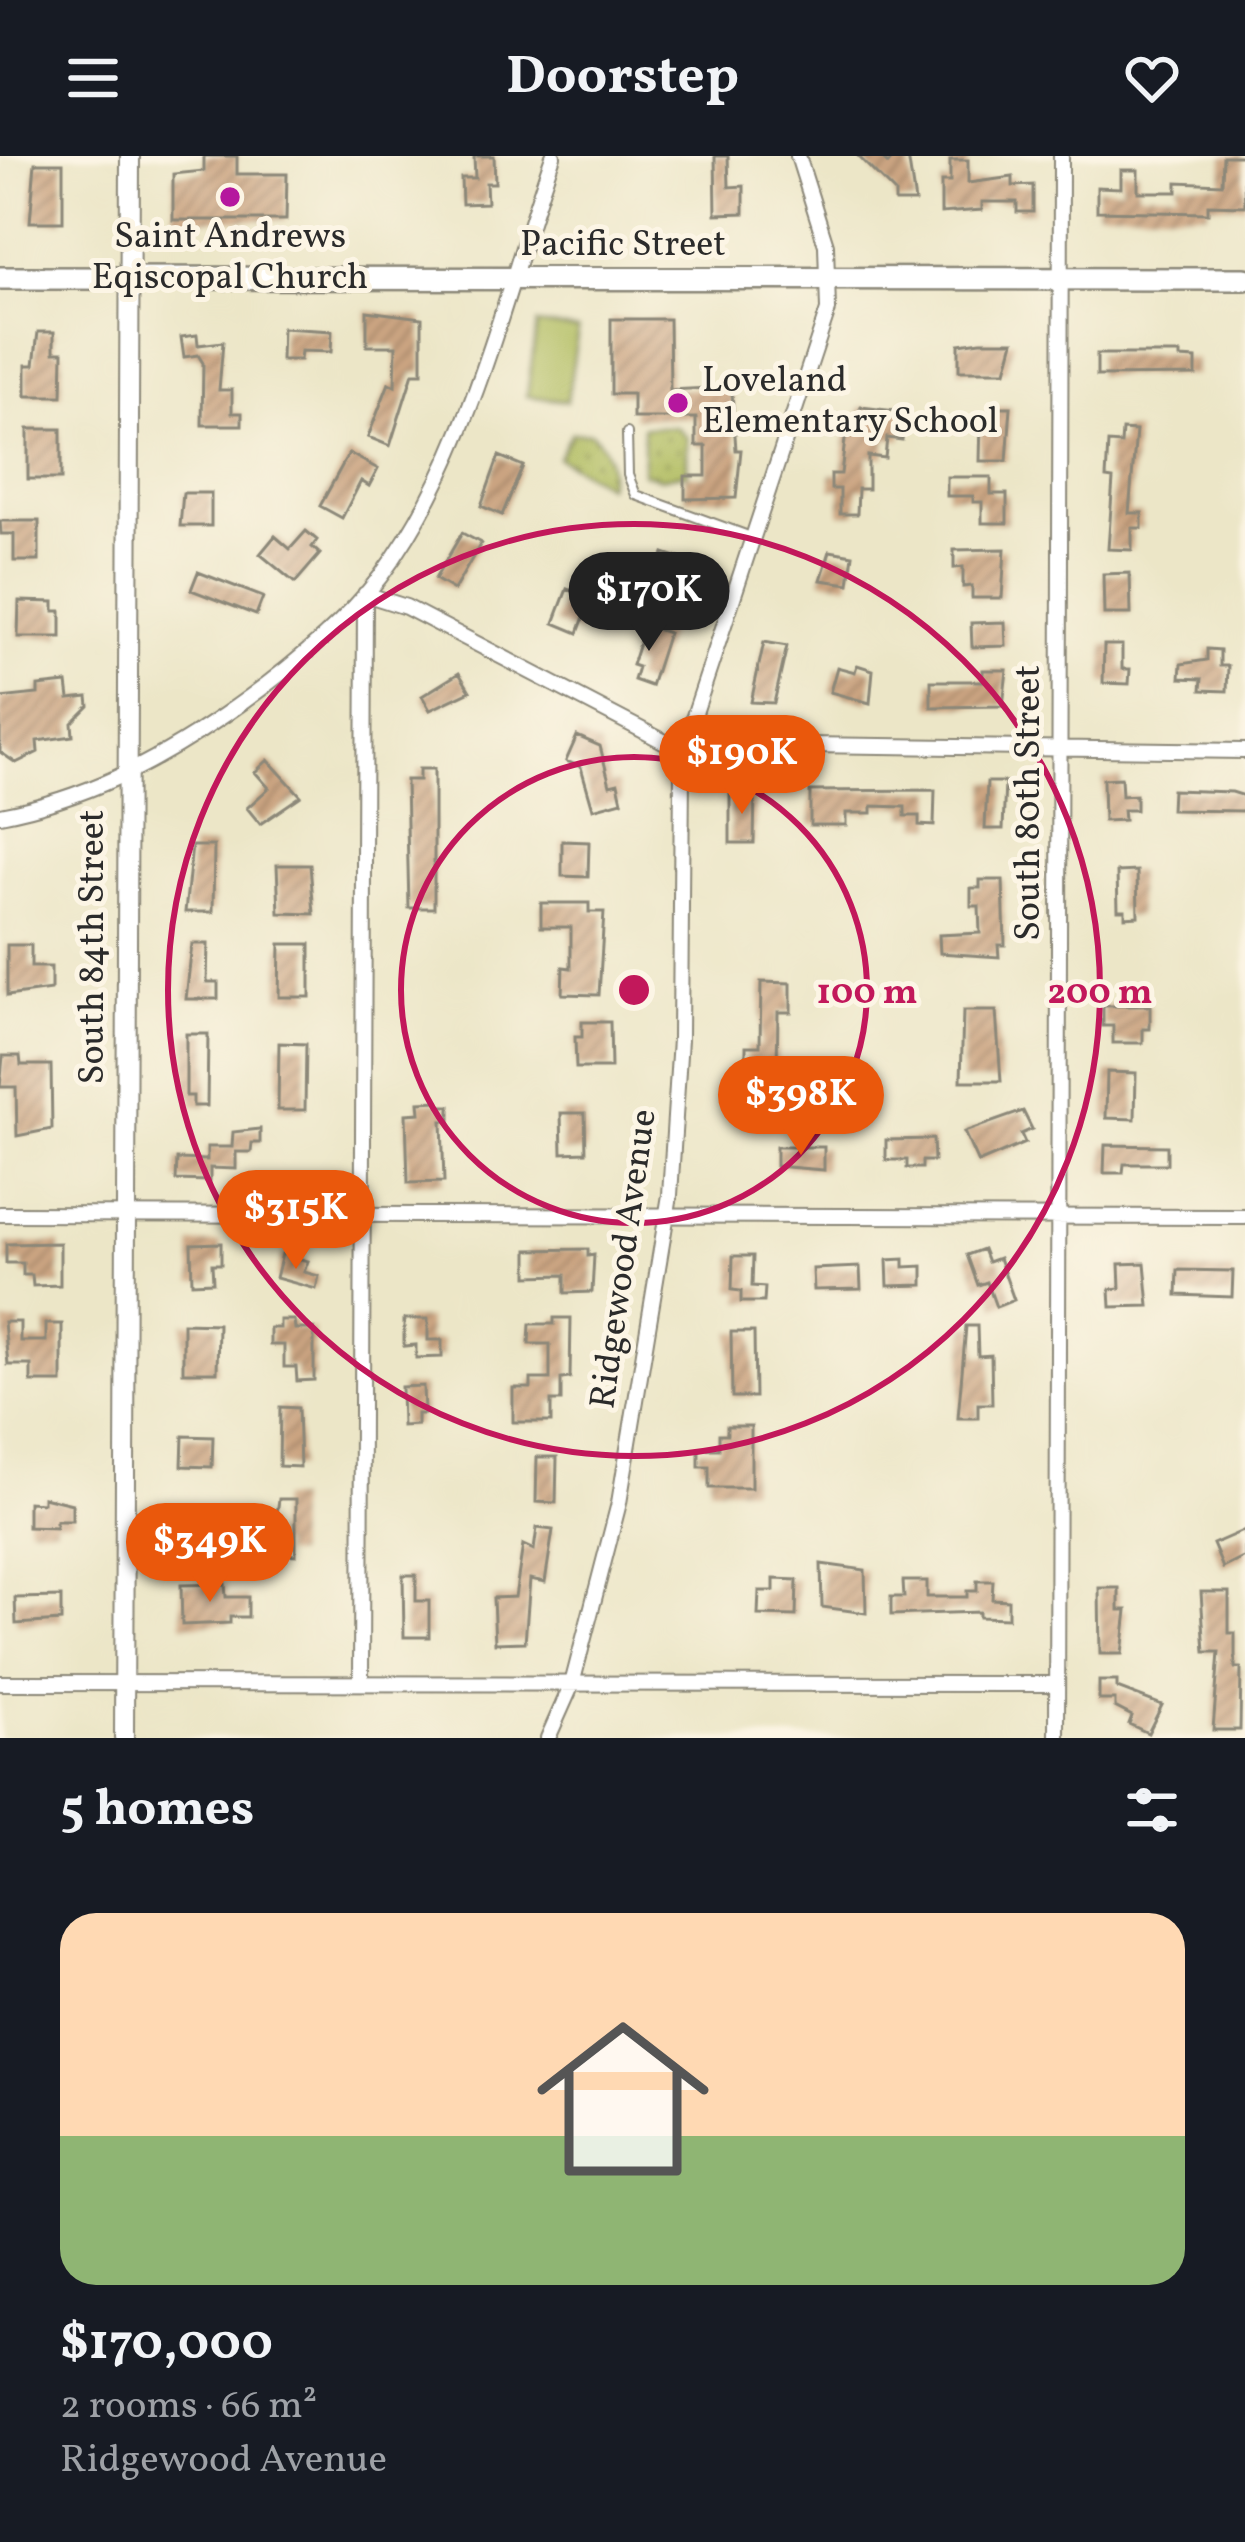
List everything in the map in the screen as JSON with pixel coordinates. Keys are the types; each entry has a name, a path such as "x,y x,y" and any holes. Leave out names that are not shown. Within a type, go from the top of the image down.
{"main road":[{"name":"South 84th Street","path":"124,1738 130,156"},
{"name":"Pacific Street","path":"0,278 1245,279"}],"street":[{"path":"0,815 62,800 128,774 249,697 364,594 438,478 553,156"},
{"name":"Ridgewood Avenue","path":"548,1738 572,1684 619,1503 667,1216 680,1039 680,840 687,746 824,327 830,279 826,244 798,156"},
{"name":"South 80th Street","path":"1058,1738 1061,156"},
{"path":"364,594 406,607 657,739 687,746 1245,752"},
{"path":"362,1682 364,594"},
{"path":"0,1214 1245,1217"},
{"path":"0,1683 1058,1684"}],"lane":[{"path":"627,433 628,475 637,495 753,537"}],"green space":[{"path":"537,324 578,330 567,401 527,396"},
{"path":"643,427 677,427 687,438 687,473 660,478 643,473"},
{"path":"571,433 591,433 601,444 609,463 607,485 558,458"}],"building":[{"name":"Saint Andrews Eqiscopal Church","path":"204,156 237,156 237,174 287,174 286,220 173,220 173,174 204,171"},
{"path":"474,156 494,156 495,183 486,183 487,203 462,204 461,178 475,178"},
{"path":"715,156 728,156 729,187 744,186 744,213 716,214"},
{"path":"858,156 880,156 888,164 895,156 908,156 915,202 895,202 895,193"},
{"path":"1223,156 1243,156 1245,206 1208,205 1208,213 1097,211 1097,187 1121,188 1121,170 1138,170 1138,192 1177,192 1177,182 1222,184"},
{"path":"950,160 968,160 968,183 1013,177 1013,186 1033,185 1033,212 1017,212 1017,202 982,202 982,210 941,213 941,182 950,182"},
{"path":"35,163 63,163 63,222 30,222"},
{"path":"367,311 422,318 422,373 413,373 390,446 368,437 389,383 395,386 396,346 367,346"},
{"path":"611,319 669,319 670,390 728,387 732,392 736,450 741,450 736,498 685,499 685,476 706,476 706,446 696,446 696,418 633,418 633,394 611,394"},
{"path":"282,328 332,331 331,352 301,351 300,360 281,360"},
{"path":"38,332 54,332 54,352 63,352 62,396 26,396 26,365 34,365"},
{"path":"197,335 198,345 223,342 219,390 232,390 232,413 242,413 242,425 202,425 203,363 198,355 184,357 181,337"},
{"path":"1014,341 1006,371 959,371 959,344"},
{"path":"1097,354 1180,354 1180,358 1196,359 1196,375 1097,376"},
{"path":"861,407 905,412 902,440 887,438 885,458 868,456 868,489 858,489 857,514 840,514 840,489 831,489 831,474 841,474 846,431 852,431"},
{"path":"991,407 1011,407 1007,461 980,461 981,420 991,421"},
{"path":"28,429 61,429 61,479 28,479"},
{"path":"1122,430 1136,431 1129,513 1142,513 1142,528 1132,528 1132,550 1108,549 1113,479 1106,478 1108,443 1121,444"},
{"path":"349,453 378,469 369,486 361,481 342,518 320,506"},
{"path":"499,456 523,466 502,515 481,506"},
{"path":"947,477 991,477 991,494 1007,494 1007,523 982,523 982,502 973,502 973,496 947,496"},
{"path":"183,493 211,493 211,526 180,526"},
{"path":"0,521 39,521 39,561 14,561 14,534 1,534"},
{"path":"306,531 317,540 312,547 320,554 295,583 260,554 275,536 290,549"},
{"path":"462,533 481,543 454,590 435,579"},
{"path":"1005,549 1002,598 972,598 972,586 963,587 963,567 954,568 954,550"},
{"path":"830,551 853,555 849,584 821,580"},
{"path":"664,553 691,562 682,591 654,582"},
{"path":"198,572 263,597 256,615 191,590"},
{"path":"1130,573 1131,614 1104,614 1103,574"},
{"path":"567,589 591,598 578,633 554,623"},
{"path":"19,601 54,602 54,611 61,611 61,637 18,637"},
{"path":"1005,622 1006,646 972,647 971,623"},
{"path":"645,625 668,633 651,686 634,680 638,667 632,665"},
{"path":"764,642 787,646 774,703 751,702"},
{"path":"1104,645 1122,645 1122,669 1130,669 1129,684 1103,683"},
{"path":"1207,649 1220,650 1220,666 1228,666 1227,691 1201,690 1202,679 1180,678 1181,664 1207,660"},
{"path":"857,665 873,670 870,703 830,692 837,667 855,672"},
{"path":"983,670 1007,670 1003,706 931,707 931,681 983,681"},
{"path":"459,673 470,691 430,710 422,696"},
{"path":"67,683 69,699 88,697 89,706 72,723 73,736 37,741 38,752 16,763 0,752 0,698 38,694 38,686"},
{"path":"577,736 600,746 610,785 618,783 622,801 593,809 581,767 566,761"},
{"path":"268,760 301,796 260,824 247,808 269,788 255,772"},
{"path":"419,769 434,769 434,908 409,908 406,780 419,780"},
{"path":"1121,778 1122,796 1136,795 1136,810 1123,810 1124,820 1104,821 1103,779"},
{"path":"987,782 1005,782 1003,829 985,829"},
{"path":"935,790 934,826 919,825 919,816 905,816 905,807 872,806 872,813 846,813 846,825 810,825 810,791"},
{"path":"1172,790 1232,792 1245,796 1245,811 1171,810"},
{"path":"730,791 755,791 754,843 730,843"},
{"path":"562,841 589,842 588,877 562,876"},
{"path":"192,846 214,846 213,912 185,912"},
{"path":"277,865 310,865 314,914 279,913"},
{"path":"1137,871 1138,916 1125,917 1125,910 1118,910 1117,872"},
{"path":"980,880 1003,880 1005,945 998,945 999,957 940,953 939,935 980,933 979,906 971,906 971,888 980,888"},
{"path":"541,903 589,903 589,912 604,912 599,995 562,994 563,967 571,968 571,927 541,927"},
{"path":"192,944 208,944 207,982 218,982 218,999 186,999"},
{"path":"280,944 310,944 310,997 279,997"},
{"path":"7,945 31,945 31,967 51,967 51,990 7,996"},
{"path":"761,982 791,983 791,1012 778,1012 777,1067 746,1067 746,1046 760,1046"},
{"path":"1103,1006 1150,1006 1150,1029 1143,1029 1143,1043 1113,1043 1113,1026 1103,1026"},
{"path":"963,1011 996,1011 1001,1081 961,1081"},
{"path":"582,1022 610,1022 611,1068 576,1068 575,1037 582,1037"},
{"path":"186,1034 208,1034 207,1106 193,1106 193,1096 186,1096"},
{"path":"279,1043 306,1044 305,1110 278,1110"},
{"path":"3,1056 20,1056 21,1065 51,1065 52,1129 17,1136 16,1087 0,1087"},
{"path":"1107,1072 1136,1073 1135,1119 1106,1118"},
{"path":"744,1093 770,1094 773,1126 743,1125"},
{"path":"439,1101 439,1106 450,1106 450,1121 442,1121 444,1182 408,1183 406,1114 420,1113 419,1102"},
{"path":"1023,1111 1032,1129 1021,1134 1025,1143 978,1163 964,1132"},
{"path":"561,1113 585,1113 586,1152 562,1153"},
{"path":"260,1129 260,1143 252,1143 251,1152 236,1152 236,1169 210,1168 210,1181 176,1180 177,1159 207,1160 207,1147 232,1147 233,1132"},
{"path":"933,1139 934,1161 922,1161 922,1168 907,1168 907,1160 886,1160 886,1140"},
{"path":"1105,1145 1167,1146 1167,1164 1124,1164 1123,1173 1104,1173"},
{"path":"776,1147 824,1147 824,1170 776,1166"},
{"path":"60,1243 60,1285 33,1286 32,1275 23,1275 23,1263 6,1263 6,1244"},
{"path":"221,1243 221,1264 212,1264 213,1282 192,1283 191,1244"},
{"path":"588,1249 588,1256 594,1255 592,1292 565,1293 565,1275 528,1276 528,1250"},
{"path":"983,1249 988,1262 999,1258 1014,1300 996,1307 987,1282 978,1285 967,1255"},
{"path":"282,1254 308,1261 304,1272 319,1276 316,1289 276,1278"},
{"path":"733,1256 753,1256 752,1286 765,1287 764,1302 741,1302 741,1291 732,1290"},
{"path":"904,1259 904,1267 923,1266 923,1285 888,1286 887,1260"},
{"path":"1145,1263 1149,1306 1111,1307 1110,1289 1120,1288 1119,1264"},
{"path":"860,1267 861,1289 814,1290 813,1269"},
{"path":"1178,1270 1233,1271 1232,1297 1177,1295"},
{"path":"554,1318 571,1318 570,1378 561,1379 561,1401 551,1401 551,1422 513,1422 513,1388 531,1388 531,1379 550,1379 550,1344 529,1344 530,1324 554,1324"},
{"path":"404,1319 428,1319 428,1340 442,1340 442,1357 416,1358 416,1345 404,1346"},
{"path":"280,1320 294,1320 295,1329 314,1329 314,1380 297,1381 296,1367 284,1367 284,1345 270,1345 270,1328 280,1328"},
{"path":"4,1322 20,1322 20,1341 46,1341 46,1324 62,1324 62,1382 31,1382 31,1365 8,1365"},
{"path":"183,1323 218,1324 217,1372 183,1372"},
{"path":"966,1326 977,1326 978,1356 991,1355 992,1404 978,1404 978,1418 958,1418"},
{"path":"731,1332 754,1332 755,1397 732,1397"},
{"path":"423,1386 424,1414 417,1414 417,1425 402,1426 401,1387"},
{"path":"280,1407 298,1408 300,1467 279,1466"},
{"path":"727,1426 751,1426 751,1488 709,1488 709,1467 699,1467 699,1449 719,1449 719,1434 727,1434"},
{"path":"183,1436 213,1437 212,1467 182,1466"},
{"path":"537,1457 557,1457 556,1503 536,1502"},
{"path":"43,1497 72,1504 72,1521 56,1521 56,1528 28,1527 28,1502 43,1503"},
{"path":"279,1499 296,1499 296,1555 282,1554 282,1544 273,1544"},
{"path":"537,1528 553,1530 545,1582 530,1579 525,1642 495,1643 493,1598 515,1597 523,1545 534,1550"},
{"path":"1245,1530 1245,1557 1223,1568 1213,1544"},
{"path":"821,1564 865,1570 866,1613 822,1607"},
{"path":"403,1575 416,1575 416,1601 429,1601 429,1637 404,1637"},
{"path":"774,1579 797,1580 796,1616 758,1615 759,1591 774,1591"},
{"path":"903,1581 927,1581 927,1597 967,1597 967,1591 977,1591 977,1581 993,1581 992,1599 1008,1600 1008,1618 979,1617 979,1612 891,1615 891,1597 904,1597"},
{"path":"225,1584 226,1597 248,1597 248,1617 230,1617 230,1623 182,1625 181,1585"},
{"path":"1099,1588 1119,1588 1119,1610 1127,1610 1122,1654 1100,1654"},
{"path":"1201,1592 1229,1592 1229,1633 1235,1633 1235,1668 1241,1668 1240,1730 1213,1730 1219,1652 1205,1652"},
{"path":"61,1597 61,1621 16,1624 15,1598"},
{"path":"1099,1681 1117,1681 1117,1688 1162,1705 1148,1733 1129,1724 1132,1716 1115,1707 1115,1700 1099,1700"}],"place":[{"name":"Saint Andrews Eqiscopal Church","path":"230,197"},
{"name":"Loveland Elementary School","path":"678,403"}]}
